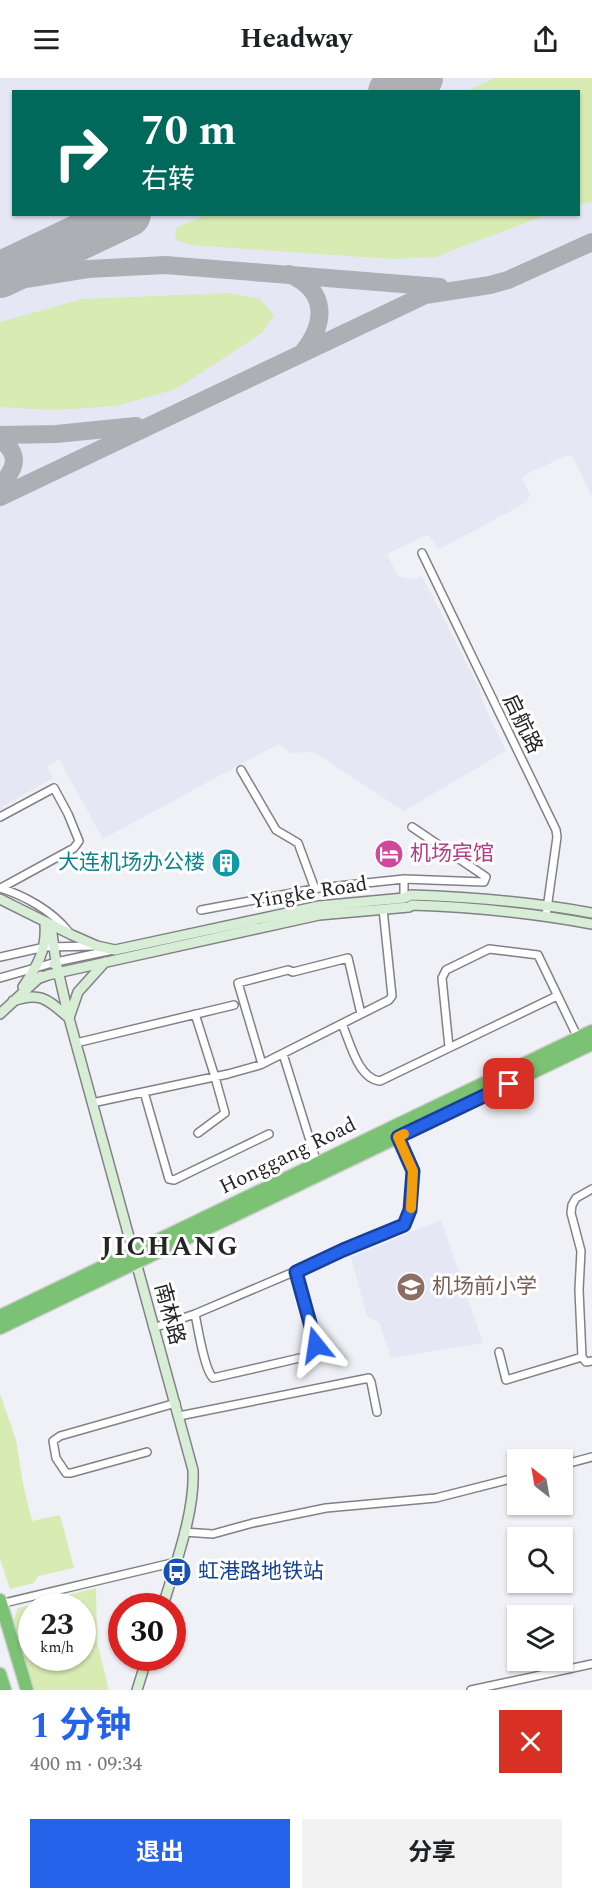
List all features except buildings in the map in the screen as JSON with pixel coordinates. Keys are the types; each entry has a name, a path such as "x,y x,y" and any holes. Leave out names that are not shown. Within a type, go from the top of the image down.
{"highway":[{"name":"Honggang Road","path":"0,1328 318,1163 592,1031"},
{"name":"Honggang Road","path":"0,1316 398,1137 592,1044"},
{"path":"0,1603 27,1690"},
{"path":"0,1674 5,1690"}],"main road":[{"name":"Yingke Road","path":"0,899 48,925 97,946 115,950 319,906 404,898 411,895 448,896 592,913"},
{"name":"Yingke Road","path":"37,979 58,972 290,921 326,914 412,905 546,916 592,924"},
{"path":"0,1014 56,962 49,947 48,925"},
{"path":"13,1001 49,947"},
{"name":"南林路","path":"56,962 69,1018 193,1470 194,1486 184,1532 166,1593"},
{"path":"13,1001 34,995 44,998 69,1018 78,992 105,962"},
{"path":"137,1690 143,1671"}],"street":[{"name":"启航路","path":"422,553 556,830 557,837 546,916"},
{"path":"241,770 276,830 298,843 315,889"},
{"path":"0,817 54,788 79,841 74,848 0,888"},
{"path":"201,910 315,889 404,879 484,882 486,877 412,828"},
{"path":"404,879 404,898"},
{"name":"Yingke Road","path":"0,888 11,891 50,914 72,935"},
{"path":"92,1103 215,1077 262,1064 389,1000 392,996 383,909"},
{"path":"0,957 49,947 97,946"},
{"path":"449,1047 442,978 446,970 489,949 538,956 578,1038"},
{"path":"0,978 56,962 115,950"},
{"path":"262,1064 238,983 348,958 361,1014"},
{"path":"342,1024 364,1074 372,1080 380,1081 557,996"},
{"path":"76,1043 234,1005"},
{"path":"195,1014 225,1113 198,1133"},
{"path":"283,1054 318,1163"},
{"path":"144,1092 169,1179 174,1180 269,1134"},
{"path":"153,1328 195,1314 404,1225 410,1210 413,1171 398,1137"},
{"path":"592,1189 576,1198 571,1213 581,1251 579,1290 582,1357 586,1362 592,1361"},
{"path":"195,1314 206,1364 213,1378 304,1357 312,1353 316,1345 296,1272"},
{"path":"499,1352 506,1380 582,1357"},
{"path":"179,1416 369,1378 377,1412"},
{"path":"147,1452 66,1473 56,1458 53,1441 60,1436 176,1403"},
{"path":"573,1462 592,1457"},
{"path":"184,1532 213,1534 326,1508 436,1498 507,1480"},
{"path":"0,1603 176,1562"},
{"path":"471,1690 592,1664"}],"shaded area":[{"path":"0,78 592,78 592,497 573,457 567,455 525,475 522,479 530,494 527,502 438,550 430,537 426,535 387,554 398,576 415,580 422,576 478,686 485,707 506,751 404,811 314,752 291,753 278,744 103,839 59,759 46,767 53,778 2,807 0,811"},
{"name":"机场前小学","path":"441,1220 483,1343 391,1358 379,1322 367,1317 351,1257"}],"green space":[{"path":"495,78 592,78 592,202 580,205 580,90 469,90"},
{"path":"204,216 543,216 435,257 392,259 191,245 175,240 177,227"},
{"path":"231,293 260,299 274,315 262,333 176,389 116,406 54,410 0,407 0,322 82,299"},
{"path":"0,1394 16,1440 32,1521 60,1515 74,1568 38,1576 34,1583 10,1589 0,1559"},
{"path":"96,1588 97,1642 109,1690 34,1690 28,1671 96,1671 96,1593 76,1593"},
{"path":"18,1608 18,1638 13,1622"}],"taxiway":[{"path":"0,497 425,295 508,280 592,242"},
{"path":"0,283 88,269 165,265 440,287"},
{"path":"289,274 311,289 319,308 316,330 303,352"},
{"path":"0,435 56,434 136,426"},
{"path":"0,439 11,451 14,462 10,473 0,486"}],"runway":[{"path":"395,90 420,78"},
{"path":"0,275 124,216"}],"slow traffic":[{"path":"404,1134 398,1137 413,1171 411,1208"}],"place":[{"name":"机场宾馆","path":"389,854"},
{"name":"大连机场办公楼","path":"226,863"},
{"name":"机场前小学","path":"411,1287"},
{"name":"虹港路地铁站","path":"177,1572"}],"district":[{"name":"JICHANG","path":"170,1247"}],"route":[{"path":"316,1345 296,1272 404,1225 410,1210 413,1171 398,1137 509,1084"}]}
